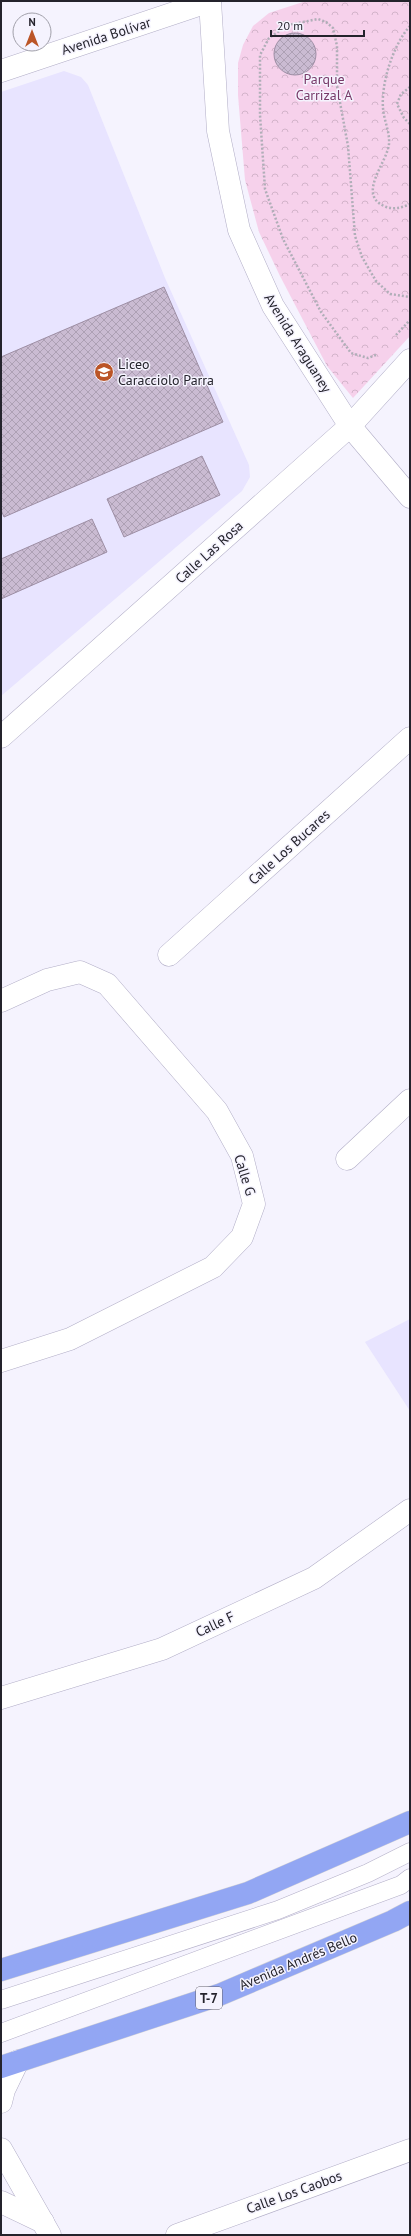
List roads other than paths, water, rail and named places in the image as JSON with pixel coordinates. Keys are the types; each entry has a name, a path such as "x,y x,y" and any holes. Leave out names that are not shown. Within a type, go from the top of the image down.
{"highway":[{"path":"1,1970 248,1893 410,1822"},
{"name":"Avenida Andrés Bello","path":"10,2064 219,1995 393,1921 410,1912"}],"street":[{"name":"Avenida Bolívar","path":"1,71 210,1"},
{"name":"Avenida Araguaney","path":"210,1 218,131 239,230 273,306 350,426 410,497"},
{"name":"Calle Las Rosa","path":"1,737 350,426 410,360"},
{"name":"Calle Los Bucares","path":"169,955 410,738"},
{"name":"Calle G","path":"1,1361 70,1338 213,1267 242,1237 254,1204 242,1156 217,1111 107,984 80,972 47,980 7,998"},
{"path":"347,1159 410,1100"},
{"name":"Calle F","path":"1,1698 162,1650 314,1578 410,1510"},
{"path":"2,2095 10,2064"},
{"path":"1,2149 47,2229"},
{"name":"Calle Los Caobos","path":"177,2235 410,2150"},
{"path":"1,2202 47,2229"}],"lane":[{"path":"1,2000 278,1910 368,1873 410,1852"},
{"path":"1,2033 401,1885 410,1878"}],"place":[{"name":"Liceo Caracciolo Parra","path":"104,372"}],"park label":[{"name":"Parque Carrizal A","path":"324,88"}]}
